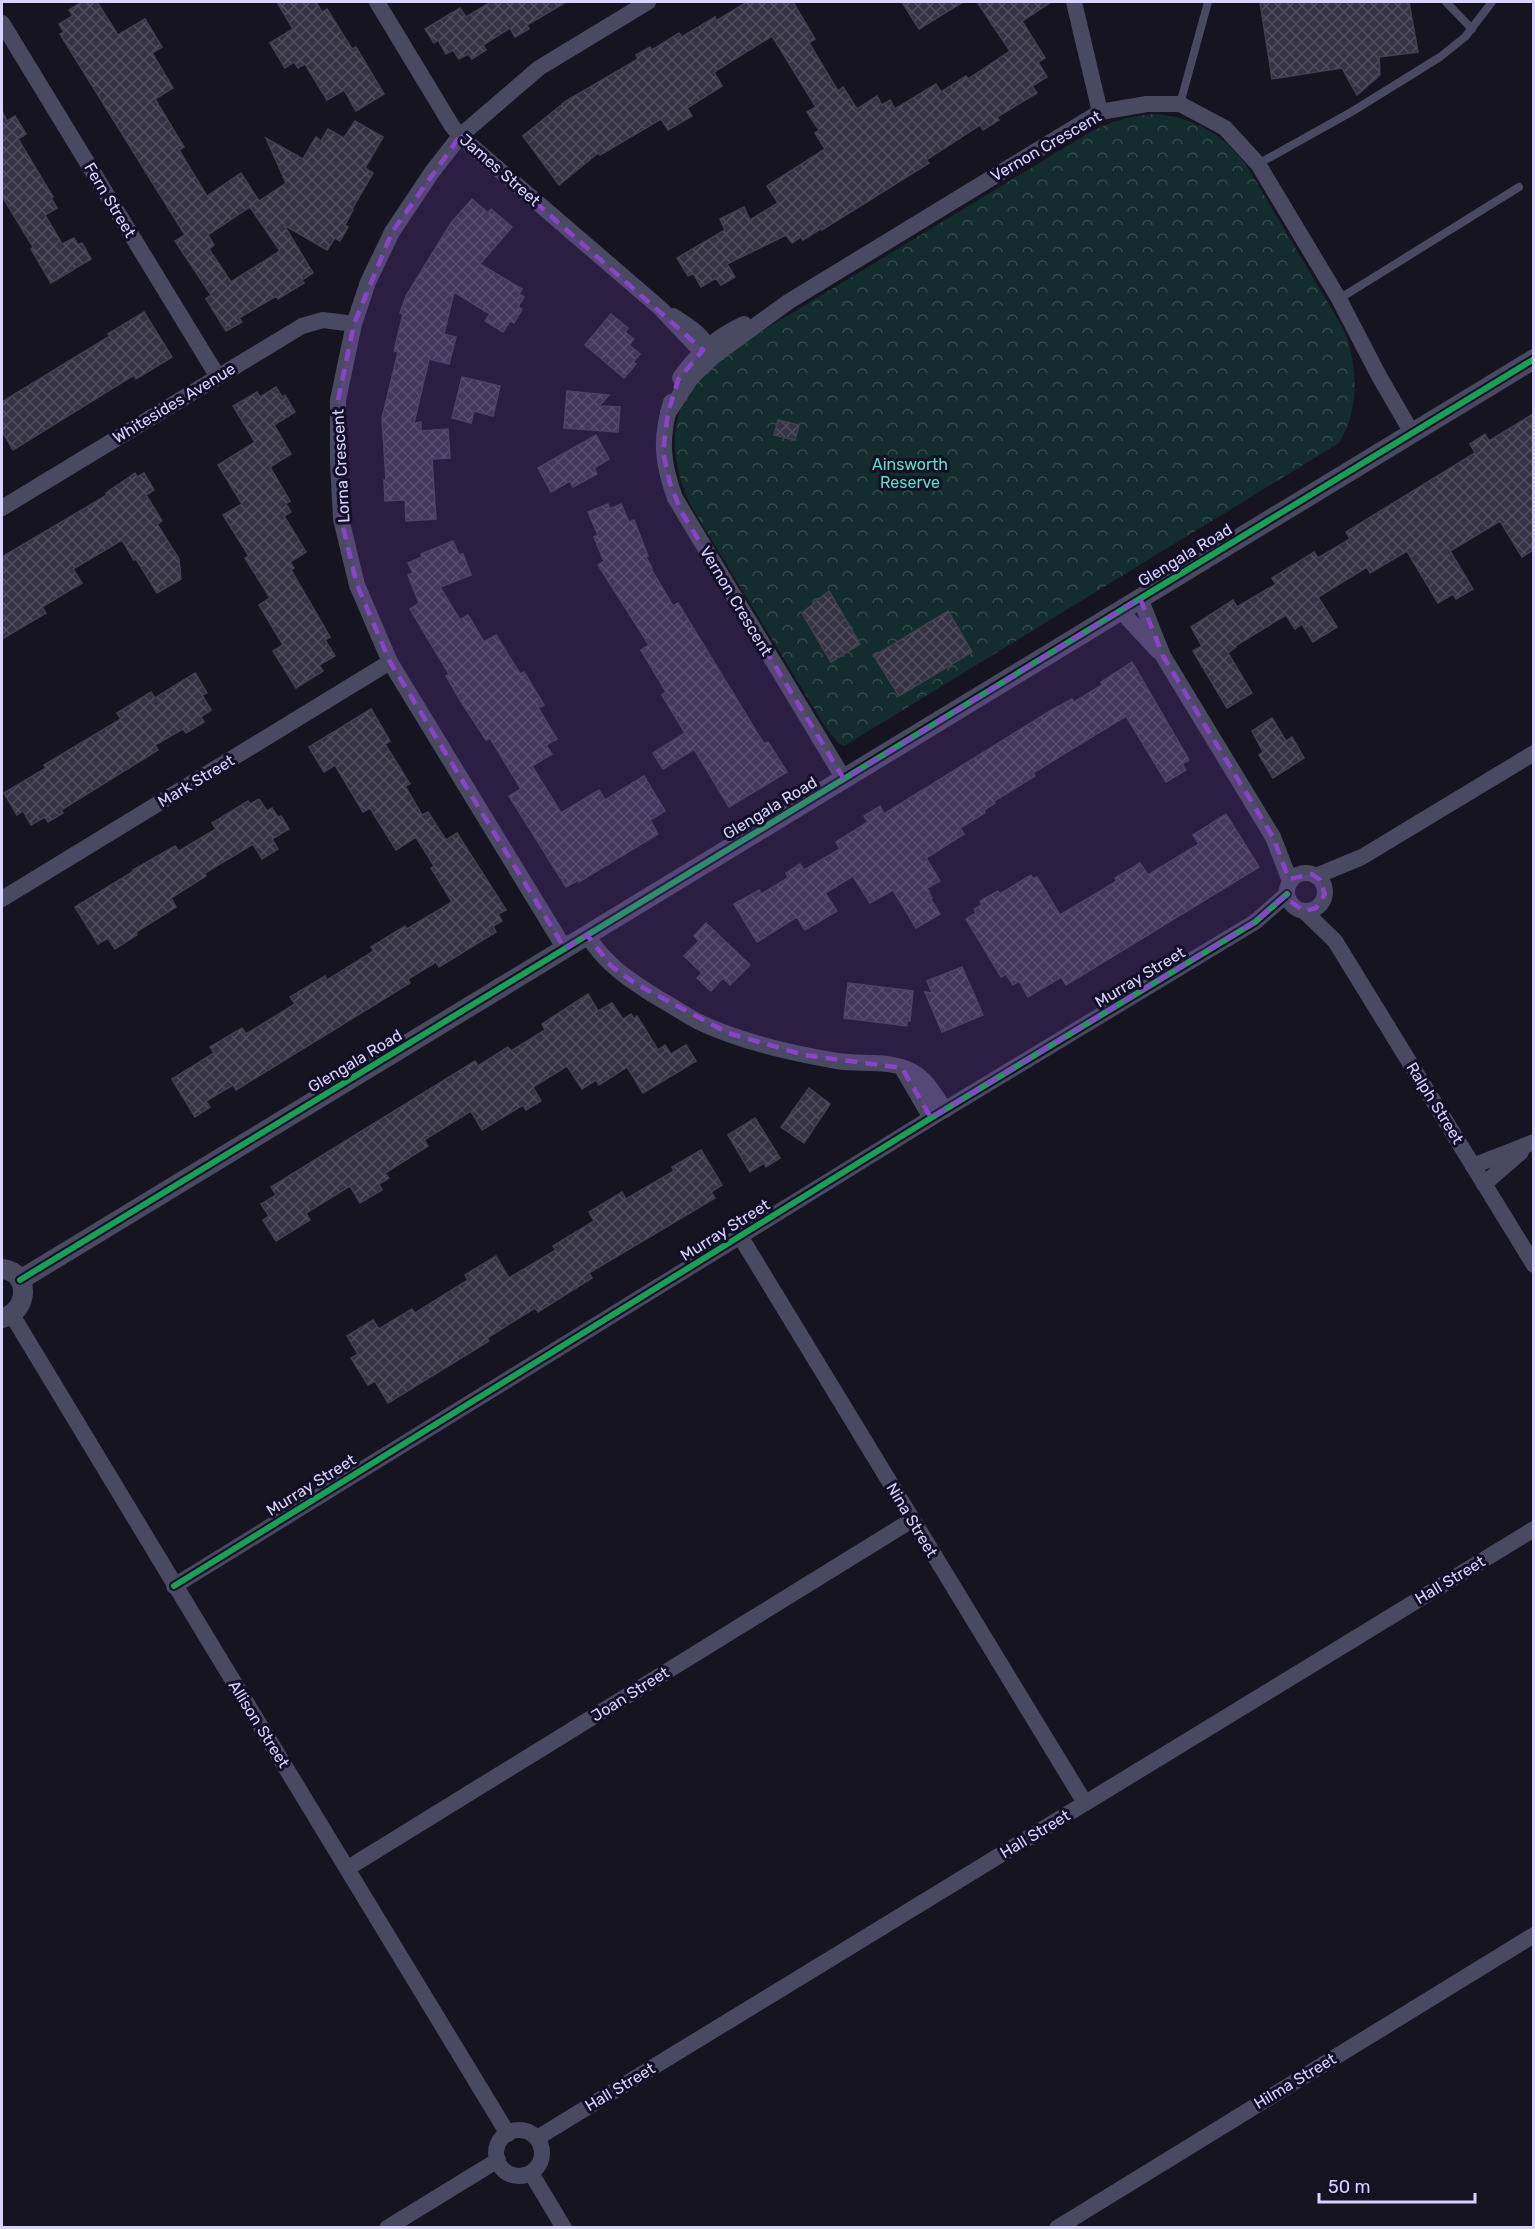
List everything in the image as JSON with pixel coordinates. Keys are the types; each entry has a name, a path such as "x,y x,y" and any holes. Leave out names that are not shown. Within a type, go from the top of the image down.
{"street":[{"name":"James Street","path":"377,2 460,136 660,308 685,337 708,351"},
{"path":"460,136 539,68 648,2"},
{"path":"1074,2 1100,112"},
{"name":"Fern Street","path":"2,23 218,377"},
{"name":"Vernon Crescent","path":"844,779 675,498 665,467 663,452 663,435 668,413 708,351 788,302 1100,112 1147,104 1180,104 1225,128 1258,165 1339,298 1378,376 1412,433"},
{"name":"Lorna Crescent","path":"460,136 432,172 392,232 368,282 354,324 338,400 338,461 342,519 357,585 390,662 565,949"},
{"name":"Whitesides Avenue","path":"2,508 302,326 323,320 354,324"},
{"name":"Glengala Road","path":"20,1280 1533,359"},
{"name":"Ralph Street","path":"1140,598 1163,656 1273,837 1294,898 1335,940 1533,1265"},
{"name":"Ralph Street","path":"1120,610 1163,656"},
{"name":"Mark Street","path":"2,899 390,662"},
{"path":"1318,884 1533,753"},
{"name":"Ralph Street","path":"1273,837 1318,884 1335,940"},
{"path":"1301,874 1318,884 1316,908 1294,898 1301,874"},
{"name":"Murray Street","path":"174,1586 938,1114 1294,898"},
{"path":"587,935 597,951 611,966 697,1021 769,1047 843,1062 886,1064 902,1068 938,1114"},
{"path":"1473,1166 1531,1143"},
{"path":"1484,1184 1531,1143"},
{"name":"Nina Street","path":"740,1236 1085,1803"},
{"path":"2,1269 14,1273 23,1288 20,1307 7,1316"},
{"name":"Allison Street","path":"7,1316 348,1868 508,2134"},
{"name":"Joan Street","path":"348,1868 912,1520"},
{"name":"Hall Street","path":"537,2138 1533,1529"},
{"name":"Hilma Street","path":"1057,2228 1533,1935"},
{"path":"523,2131 537,2138 543,2153 537,2168 531,2173 516,2176 502,2168 498,2160 498,2145 508,2134 523,2131"},
{"path":"387,2228 498,2160"},
{"path":"531,2173 564,2228"}],"lane":[{"path":"1180,104 1208,2"},
{"path":"1446,2 1472,29"},
{"path":"1258,165 1353,111 1440,57 1457,45 1492,2"},
{"path":"1339,298 1519,187"}],"highlighted area":[{"path":"460,136 703,350 678,380 668,413 663,452 670,483 681,511 844,779 1140,598 1163,656 1273,837 1289,879 1312,874 1320,880 1325,894 1316,908 1304,911 1284,897 1255,922 931,1118 902,1068 804,1055 728,1033 636,984 611,966 587,935 565,949 390,662 357,585 341,519 338,400 354,324 392,232"}],"green space":[{"name":"Ainsworth Reserve","path":"1154,114 1181,119 1205,128 1226,143 1245,163 1344,330 1352,358 1355,388 1351,416 1346,430 1339,443 844,746 838,743 826,728 687,497 675,451 677,420 682,405 694,386 726,353 1082,137 1117,121"}],"building":[{"path":"82,2 97,2 118,35 145,19 162,47 152,53 173,88 155,99 184,147 179,150 207,196 241,173 259,201 286,183 266,138 303,159 316,137 321,141 328,129 344,138 355,121 383,137 365,168 373,173 352,209 345,225 348,227 340,241 335,238 327,250 284,225 313,273 302,280 304,283 278,299 276,296 239,318 242,322 226,331 206,299 211,295 175,241 185,235 60,34 64,32 59,24 73,16 69,10","holes":["250,207 280,251 231,282 209,249 214,245 208,235"]},
{"path":"277,2 316,2 322,12 327,9 352,49 356,47 384,94 356,111 344,90 327,100 305,64 298,68 294,62 285,68 270,43 293,29"},
{"path":"491,2 566,2 527,25 529,29 515,37 510,28 483,45 486,50 472,59 468,54 459,59 453,50 446,54 438,40 434,43 425,29 460,8 466,17"},
{"path":"747,2 793,2 815,39 809,43 838,91 843,87 857,109 877,96 882,105 890,100 895,109 936,84 941,92 966,76 968,79 1010,51 977,2 1051,2 1022,21 1045,58 1038,62 1047,77 1032,86 1037,93 997,117 999,120 983,130 980,125 926,160 929,163 822,230 822,228 803,240 801,237 792,243 786,235 727,264 735,277 721,285 716,278 701,287 693,273 688,276 677,258 725,230 720,219 744,207 750,220 778,203 767,186 825,149 815,133 819,130 807,112 816,107 772,36 714,72 722,86 687,108 692,116 668,130 661,119 600,155 598,153 559,185 523,136 566,101 638,59 636,55 650,47 652,50 679,33 682,37 715,17 716,21"},
{"path":"902,2 963,2 919,29"},
{"path":"1260,2 1409,2 1418,52 1379,57 1380,75 1357,95 1342,68 1272,79"},
{"path":"2,111 7,121 15,116 26,134 18,139 53,197 51,198 57,208 45,215 62,244 74,238 78,245 82,243 91,259 51,283 31,249 33,247 2,196"},
{"path":"472,199 488,213 491,209 512,227 480,264 522,289 519,294 524,297 518,307 522,309 514,323 510,321 503,332 485,321 490,314 454,292 444,334 456,337 449,364 429,359 414,423 421,422 421,431 448,429 450,458 432,459 436,519 406,521 405,500 385,501 382,418 398,352 394,351 403,314 400,313 406,296 451,223"},
{"path":"144,312 172,357 136,379 134,375 13,450 2,431 2,402 110,336 108,334"},
{"path":"611,314 628,328 625,332 634,339 629,345 640,354 633,362 636,364 624,378 585,345"},
{"path":"462,377 500,386 493,416 474,411 471,423 452,418"},
{"path":"276,387 282,397 285,395 295,412 274,425 291,454 270,467 290,501 286,504 291,512 284,516 306,552 290,562 294,568 291,570 330,637 325,640 335,656 319,665 323,671 296,688 273,651 283,645 259,605 270,598 245,558 249,556 223,515 242,504 218,465 255,442 233,406 257,392 260,397"},
{"path":"567,391 609,395 599,406 620,407 618,432 564,428"},
{"path":"1533,414 1533,550 1522,557 1500,521 1450,551 1473,589 1456,599 1453,594 1438,603 1407,551 1370,573 1367,567 1318,597 1337,627 1313,642 1302,624 1295,629 1286,615 1235,646 1228,653 1252,693 1227,708 1193,651 1202,646 1191,627 1233,600 1237,607 1276,584 1272,578 1314,552 1318,558 1350,539 1346,532 1475,453 1470,444 1485,434 1489,441"},
{"path":"778,420 799,425 795,440 774,435"},
{"path":"596,435 609,459 594,468 597,474 573,487 570,481 551,492 538,468"},
{"path":"135,473 137,477 144,473 154,490 146,495 162,521 157,524 179,559 181,579 157,593 122,540 73,569 82,583 42,607 46,613 2,639 2,557 107,495 106,493"},
{"path":"608,504 610,509 621,504 629,522 634,520 651,569 673,606 678,603 764,744 768,742 787,772 729,807 694,749 663,769 653,753 685,733 662,695 666,692 641,650 649,645 598,565 604,561 594,537 598,535 588,512"},
{"path":"453,541 459,555 463,554 471,575 440,587 460,620 468,615 484,642 496,635 520,674 524,672 544,705 538,708 557,739 546,745 552,754 532,766 561,813 599,790 605,800 644,776 665,811 650,820 658,834 579,882 578,880 566,887 509,796 521,789 490,738 486,740 460,700 446,676 449,674 410,609 419,603 408,575 413,573 408,563 422,557 421,554"},
{"path":"829,591 860,644 831,662 802,613"},
{"path":"948,611 972,652 899,696 874,656"},
{"path":"1132,662 1189,760 1182,764 1186,770 1166,782 1126,716 1033,773 1035,776 994,801 995,803 984,810 985,813 960,828 964,834 926,858 940,881 927,888 940,914 916,928 893,890 870,903 853,876 825,893 837,911 805,930 797,917 757,942 734,904 759,890 761,894 788,878 786,873 800,864 804,870 840,849 836,842 868,822 864,816 880,806 884,814 1050,711 1072,699 1074,702 1102,685 1101,682"},
{"path":"195,673 207,693 202,695 211,710 201,717 204,722 186,733 183,729 155,745 158,750 61,810 63,813 48,822 45,817 31,825 23,811 17,815 4,793 46,768 44,765 121,719 117,713 151,692 155,698"},
{"path":"371,709 390,741 385,744 410,784 405,786 422,815 428,812 446,840 457,833 506,910 498,914 502,921 493,926 496,932 439,967 436,962 408,979 410,983 236,1090 233,1085 206,1101 210,1107 195,1117 172,1079 214,1053 210,1047 242,1028 246,1034 295,1004 290,997 325,976 327,980 374,951 371,947 405,926 407,929 452,902 431,868 434,866 416,837 396,850 370,808 363,812 335,765 324,772 309,747"},
{"path":"1272,718 1286,741 1292,737 1304,758 1273,778 1259,755 1263,752 1252,731"},
{"path":"259,799 267,811 272,808 278,817 281,816 289,829 272,839 278,849 262,859 253,844 205,873 206,876 171,898 176,907 136,932 137,935 115,949 108,938 98,944 75,907 175,846 179,851 216,829 212,823 248,801 250,804"},
{"path":"1226,814 1259,867 1066,985 1061,977 1028,997 1019,981 1013,985 1006,974 1001,977 966,919 976,913 974,909 982,905 980,901 998,891 1000,894 1031,875 1033,879 1037,877 1060,915 1117,881 1115,878 1140,863 1148,875 1199,844 1193,835"},
{"path":"706,923 750,965 730,985 723,978 711,991 697,978 702,973 684,956 699,941 694,936"},
{"path":"962,967 983,1015 942,1032 925,992 932,993 927,981"},
{"path":"848,983 913,991 910,1021 907,1021 907,1026 844,1018"},
{"path":"588,994 598,1011 612,1003 623,1019 631,1014 634,1019 637,1016 658,1050 665,1045 671,1054 686,1045 696,1061 643,1093 627,1067 599,1085 596,1080 582,1089 567,1066 533,1087 541,1101 526,1110 523,1105 482,1130 471,1111 424,1140 428,1146 385,1173 389,1178 379,1184 382,1190 360,1203 350,1186 306,1213 310,1220 276,1241 263,1220 269,1216 261,1204 276,1195 271,1187 475,1061 478,1066 508,1047 511,1051 545,1030 542,1024"},
{"path":"809,1088 830,1104 804,1143 781,1127"},
{"path":"755,1118 780,1158 766,1167 764,1163 750,1172 728,1135"},
{"path":"701,1150 722,1185 711,1192 715,1198 589,1273 592,1278 538,1312 535,1308 487,1338 489,1341 388,1403 375,1381 368,1385 351,1358 358,1354 347,1336 373,1320 379,1329 412,1309 415,1313 468,1280 465,1275 496,1256 509,1278 556,1250 553,1246 594,1221 589,1212 622,1192 626,1199 674,1171 672,1167"}],"cycle path":[{"path":"20,1280 1534,359"},
{"path":"174,1586 931,1118 1255,922 1287,894"}]}
